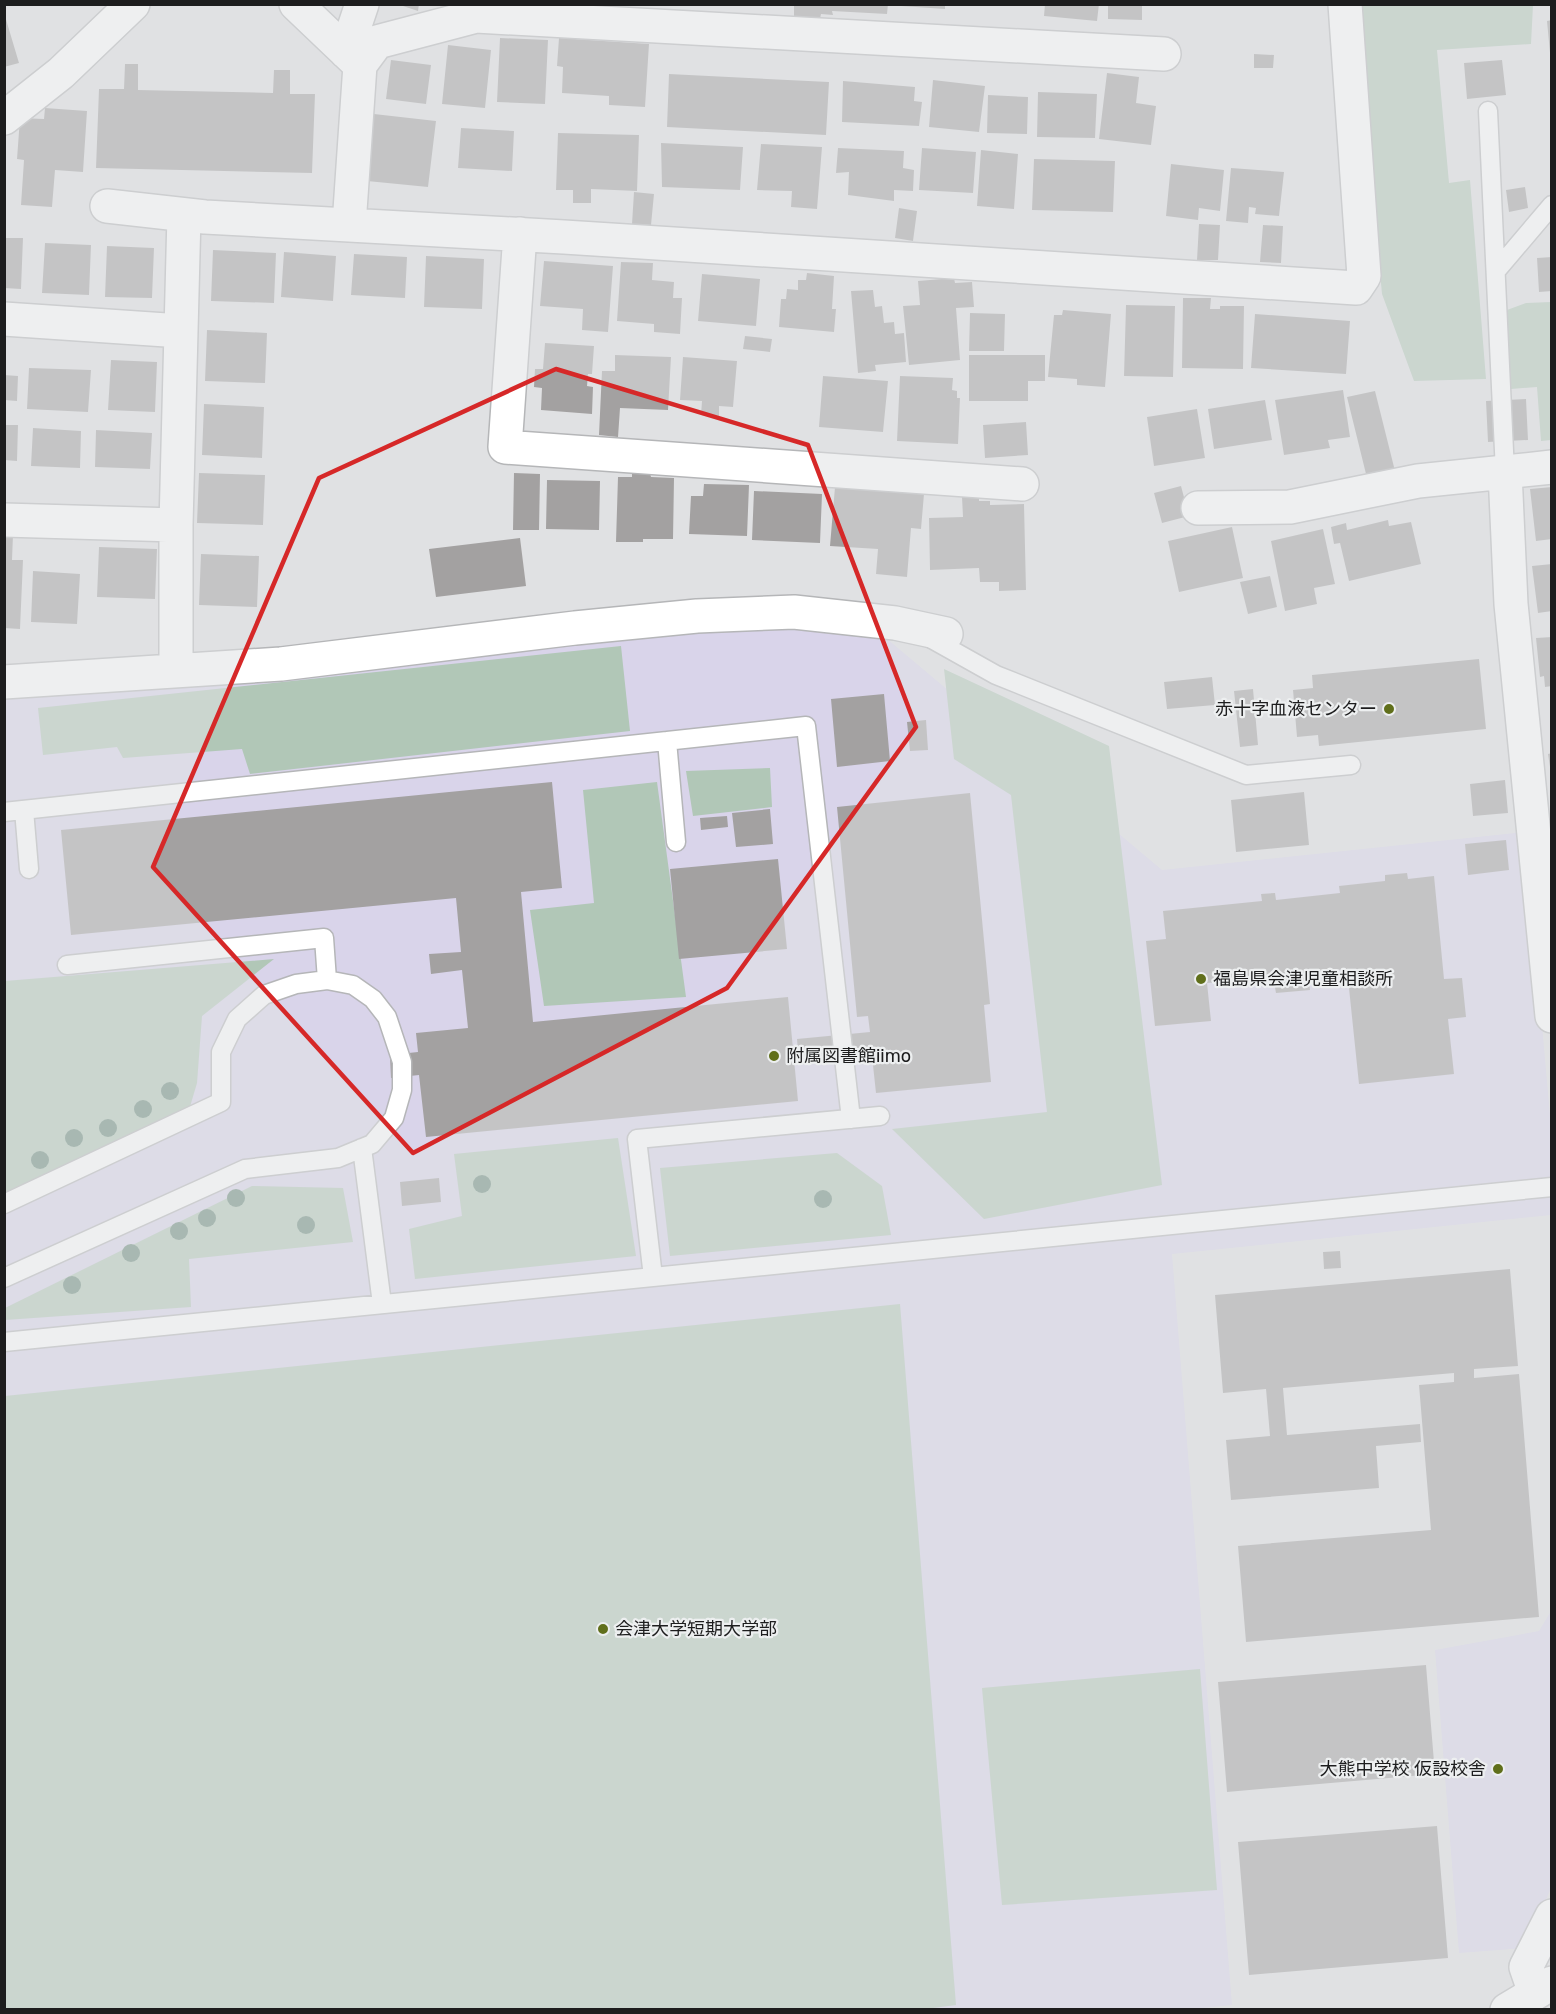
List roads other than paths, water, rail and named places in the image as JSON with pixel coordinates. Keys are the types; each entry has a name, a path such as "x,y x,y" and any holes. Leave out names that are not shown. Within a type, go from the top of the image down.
{"street":[{"path":"4,118 61,73 133,4"},
{"path":"296,4 353,58"},
{"path":"349,225 353,58 362,4"},
{"path":"107,206 184,215 520,234 1356,288 1364,276 1345,4"},
{"path":"353,58 377,42 476,16 1164,54"},
{"path":"176,670 176,525 184,215"},
{"path":"520,234 505,447 1022,484"},
{"path":"4,319 181,331"},
{"path":"1198,508 1290,507 1418,481 1551,467"},
{"path":"1505,472 1511,604 1538,734 1551,1016"},
{"path":"4,520 176,525"},
{"path":"4,681 280,664 575,628 697,616 794,612 895,624 946,634"},
{"path":"1524,2000 1526,1967 1551,1916"}],"lane":[{"path":"1488,111 1505,472"},
{"path":"1496,271 1551,205"},
{"path":"910,627 996,675 1246,775 1351,765"},
{"path":"4,812 806,726 851,1119"},
{"path":"667,741 676,842"},
{"path":"24,810 28,869"},
{"path":"68,965 324,938 327,980"},
{"path":"4,1204 221,1102 221,1052 237,1019 264,994 296,984 327,980 352,985 373,999 387,1017 402,1062 402,1090 394,1118 372,1144 338,1158 245,1169 4,1278"},
{"path":"652,1277 637,1139 880,1116"},
{"path":"362,1148 382,1304"},
{"path":"4,1342 1551,1188"}],"place":[{"name":"赤十字血液センター","path":"1389,709"},
{"name":"福島県会津児童相談所","path":"1201,979"},
{"name":"附属図書館iimo","path":"774,1056"},
{"name":"会津大学短期大学部","path":"603,1629"},
{"name":"大熊中学校 仮設校舎","path":"1498,1769"}]}
